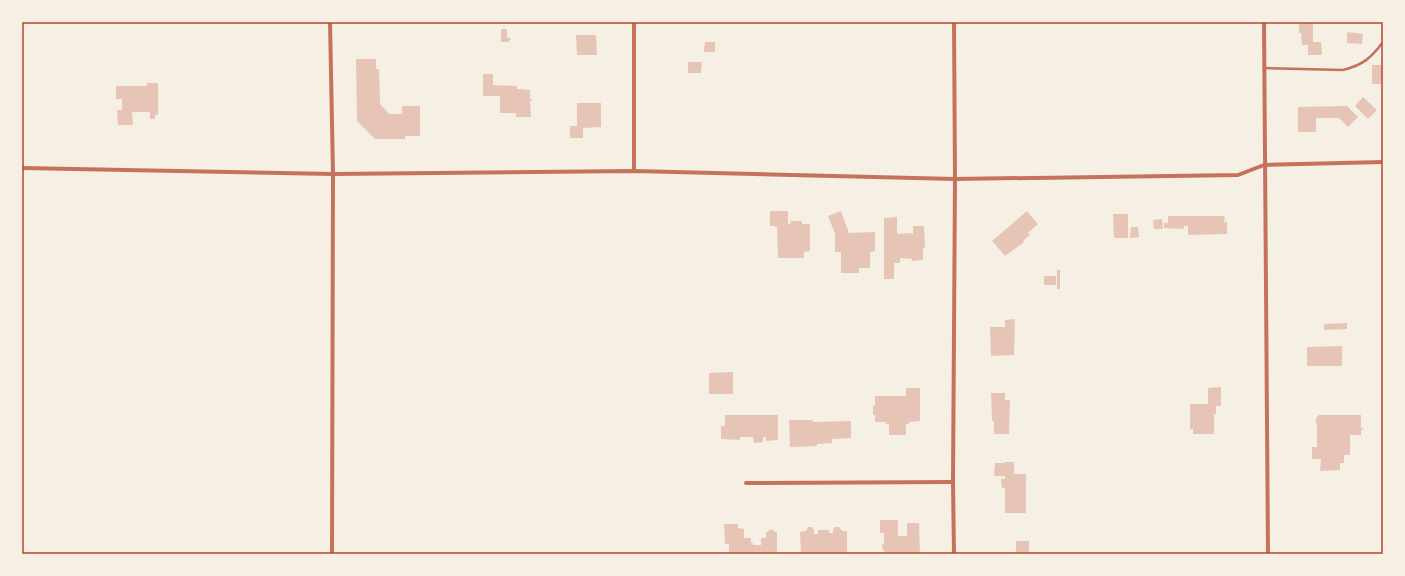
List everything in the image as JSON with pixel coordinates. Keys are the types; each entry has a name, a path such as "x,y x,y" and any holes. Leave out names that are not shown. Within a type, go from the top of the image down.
{"street":[{"path":"330,22 333,174 332,554"},
{"path":"634,22 634,171"},
{"path":"954,22 954,554"},
{"path":"1264,22 1268,554"},
{"path":"22,168 333,174 634,171 955,179 1238,175 1264,165 1383,162"},
{"path":"746,483 953,482"}],"lane":[{"path":"1264,68 1343,70 1353,68 1366,61 1383,42"}],"building":[{"path":"1299,22 1313,22 1313,42 1321,42 1322,55 1308,55 1308,45 1302,45 1301,33 1299,33"},
{"path":"501,29 507,29 507,37 511,39 508,42 501,42"},
{"path":"1347,32 1363,34 1362,44 1347,43"},
{"path":"576,35 596,35 597,55 577,55"},
{"path":"705,42 715,42 715,52 704,52"},
{"path":"356,59 376,59 376,69 379,69 380,104 389,114 402,114 402,106 420,106 420,136 405,136 405,139 375,139 357,121"},
{"path":"688,62 702,62 701,73 688,73"},
{"path":"1372,65 1383,65 1383,84 1372,84"},
{"path":"483,74 493,74 493,85 517,86 517,89 530,90 530,99 532,99 532,101 530,101 531,117 516,117 516,113 500,113 500,96 483,96"},
{"path":"147,83 158,83 158,115 155,115 155,119 150,119 150,112 132,112 133,125 118,125 117,110 122,110 122,99 116,99 116,86 147,86"},
{"path":"1363,97 1377,110 1368,119 1355,106"},
{"path":"577,103 601,103 601,127 583,128 583,138 570,138 570,126 577,126"},
{"path":"1347,106 1358,117 1348,127 1339,118 1316,118 1316,132 1298,132 1298,107"},
{"path":"770,211 788,211 788,224 791,224 790,221 802,221 802,224 810,224 810,251 804,252 804,258 778,258 777,227 770,226"},
{"path":"841,211 849,233 875,232 875,251 870,252 870,268 859,268 859,273 841,273 841,252 835,252 835,234 828,216"},
{"path":"1027,211 1038,224 1028,233 1030,235 1023,241 1024,242 1005,256 992,241"},
{"path":"1113,214 1128,214 1128,238 1114,238"},
{"path":"1168,216 1224,216 1225,220 1223,222 1227,222 1227,234 1188,235 1188,226 1184,226 1184,229 1164,228 1164,223 1168,223"},
{"path":"897,217 897,234 913,234 913,226 924,226 925,248 923,248 923,260 912,261 912,259 900,258 900,263 894,263 894,279 884,279 884,218"},
{"path":"1162,219 1163,229 1154,229 1153,220"},
{"path":"1131,227 1138,227 1139,237 1130,238"},
{"path":"1057,270 1060,270 1060,289 1057,289"},
{"path":"1044,276 1056,276 1056,285 1044,285"},
{"path":"1015,319 1014,355 991,356 990,327 1005,327 1005,320"},
{"path":"1347,323 1347,329 1324,330 1324,324"},
{"path":"1342,346 1342,366 1307,366 1307,347"},
{"path":"733,372 733,394 709,394 709,373"},
{"path":"1221,387 1221,406 1216,406 1216,414 1214,414 1214,434 1193,434 1193,429 1190,429 1190,404 1208,404 1208,388"},
{"path":"906,388 920,388 920,421 909,422 909,424 906,424 906,435 889,435 889,424 886,424 886,422 875,422 873,406 875,406 875,396 906,396"},
{"path":"991,393 1005,393 1005,400 1010,400 1009,434 994,434"},
{"path":"725,415 778,415 778,440 766,441 766,437 763,437 763,442 754,443 753,437 740,437 740,440 721,439 721,426 725,426"},
{"path":"1319,415 1361,415 1361,428 1363,428 1363,430 1361,430 1361,435 1350,435 1350,455 1344,455 1344,463 1340,463 1340,470 1320,471 1321,459 1312,459 1312,447 1317,447 1316,418"},
{"path":"789,420 813,420 813,422 851,421 851,438 832,439 832,443 817,444 817,446 790,447"},
{"path":"1014,462 1014,474 1026,474 1026,513 1005,513 1005,488 1002,488 1001,479 1005,479 1005,476 995,476 994,473 995,463"},
{"path":"880,520 898,520 898,536 907,536 907,523 919,523 920,554 884,554 882,545 884,543 884,533 880,533"},
{"path":"724,524 738,524 738,528 744,529 744,538 751,538 751,543 753,543 753,545 761,545 761,538 766,538 766,533 771,529 777,533 777,554 729,554 729,544 725,544"},
{"path":"808,527 812,527 814,534 818,534 818,530 829,530 829,533 833,533 835,527 839,527 842,531 847,531 847,554 801,554 800,532 806,531"},
{"path":"1016,541 1029,541 1029,552 1039,552 1039,554 1012,554 1012,552 1016,552"}]}
